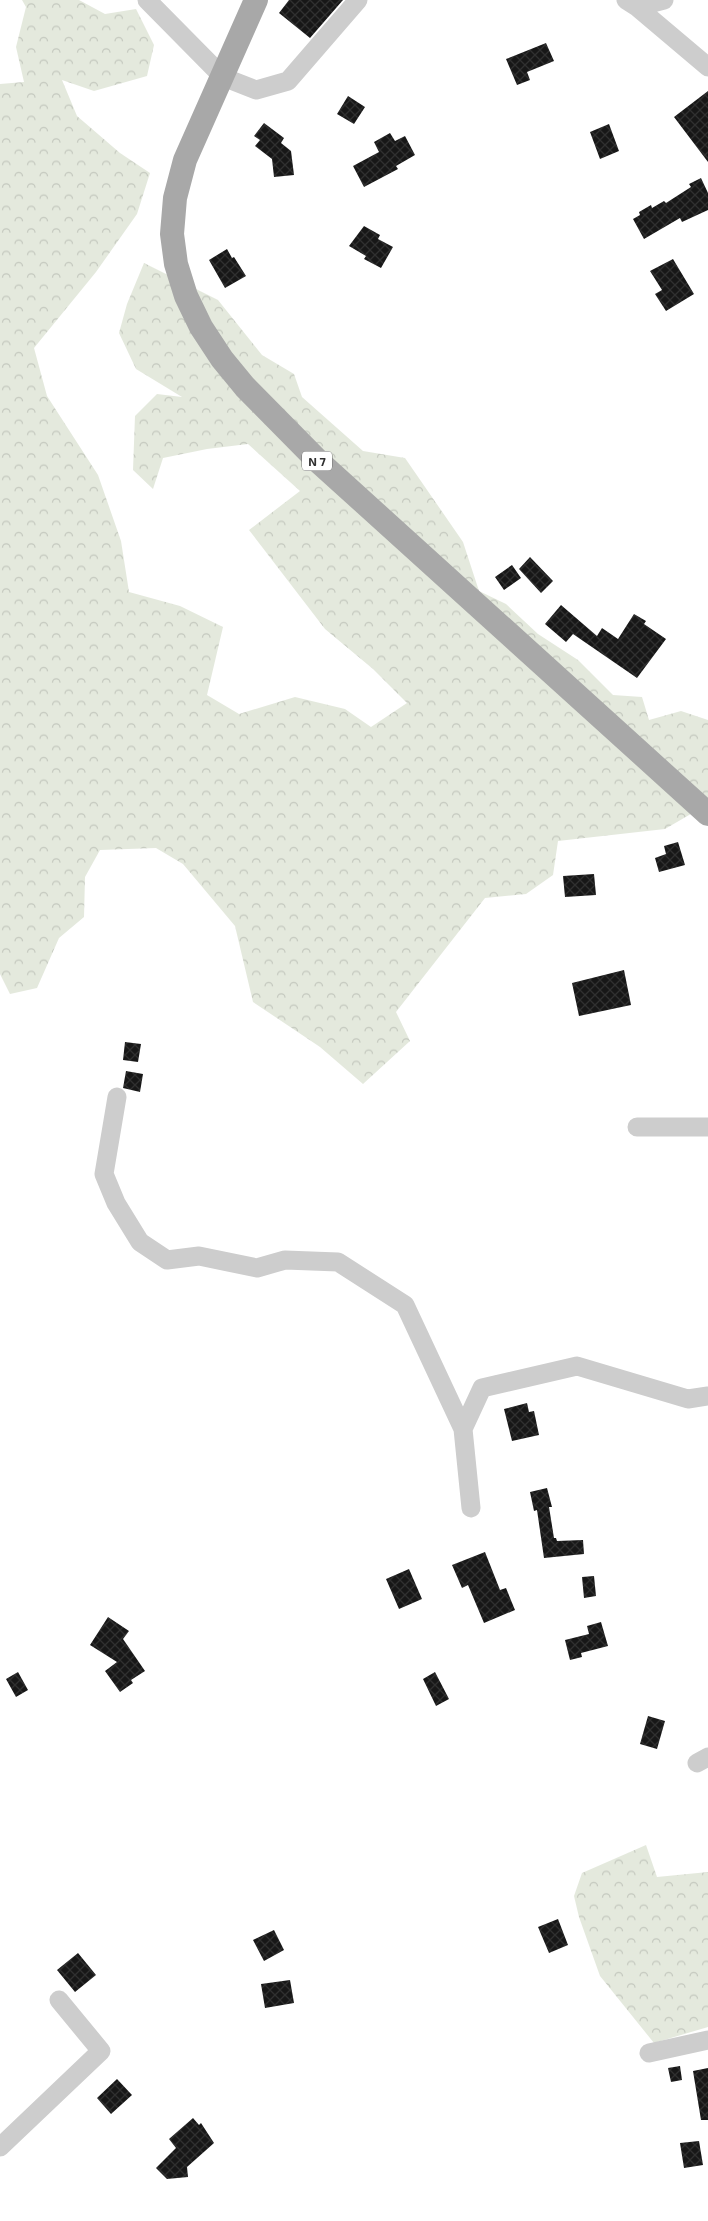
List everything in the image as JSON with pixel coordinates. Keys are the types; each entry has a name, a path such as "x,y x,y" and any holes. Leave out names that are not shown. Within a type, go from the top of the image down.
{"main road":[{"name":"N 7","path":"256,0 185,160 175,198 172,234 176,264 186,296 206,335 222,359 245,387 319,462 708,814"}],"street":[{"path":"147,0 223,77 256,90 288,81 358,0"},
{"path":"632,3 664,0"},
{"path":"632,3 708,67"},
{"path":"117,1097 104,1174 116,1203 140,1242 167,1260 199,1256 257,1268 285,1260 338,1262 405,1305 463,1429 471,1508"},
{"path":"637,1128 708,1127"},
{"path":"463,1429 482,1388 577,1366 688,1398 708,1396"},
{"path":"0,2147 101,2051 59,2000"},
{"path":"649,2053 708,2040"}],"green space":[{"path":"22,0 79,0 105,14 136,9 154,45 147,76 94,91 62,80 77,116 120,153 150,173 137,214 96,272 34,348 47,396 98,475 121,541 129,592 180,606 223,627 207,695 239,714 295,697 345,709 371,727 407,703 373,669 325,629 249,530 300,491 248,444 207,449 163,458 153,489 133,470 135,416 157,394 182,397 136,369 119,333 127,304 144,263 218,300 262,355 294,374 302,397 363,451 405,458 463,542 479,591 506,604 538,634 578,660 613,695 642,697 649,720 681,711 708,720 708,804 665,829 558,841 553,875 526,894 485,898 396,1012 410,1041 363,1084 320,1047 253,1002 235,926 183,864 156,848 100,850 85,877 84,917 59,938 37,988 10,994 0,974 0,84 24,82 16,47 26,7"},
{"path":"646,1845 657,1877 708,1872 708,2027 654,2043 600,1976 579,1917 574,1896 582,1873"}],"building":[{"path":"289,0 343,0 310,38 279,13"},
{"path":"546,43 554,61 527,72 530,80 517,85 506,59"},
{"path":"708,91 708,162 674,117"},
{"path":"348,96 365,107 354,124 337,114"},
{"path":"264,123 284,138 281,143 291,151 294,175 274,177 272,159 255,146 260,140 254,136"},
{"path":"609,124 619,151 600,159 590,132"},
{"path":"390,133 395,141 405,136 415,155 396,166 398,169 364,187 353,166 379,152 374,142"},
{"path":"701,178 708,193 708,210 682,222 680,218 644,239 633,219 640,215 639,212 651,205 652,208 664,201 666,203 691,187 689,184"},
{"path":"364,226 380,235 378,239 393,247 381,268 364,259 366,256 349,246"},
{"path":"227,249 246,276 225,288 209,260"},
{"path":"673,259 694,294 666,311 655,294 662,290 650,271"},
{"path":"530,557 553,581 541,593 519,569"},
{"path":"512,565 521,578 504,590 495,577"},
{"path":"561,605 597,636 602,628 618,639 634,614 646,621 644,624 666,639 637,678 573,634 566,642 545,624"},
{"path":"678,842 685,865 659,872 655,858 666,854 664,846"},
{"path":"594,874 596,895 565,897 563,876"},
{"path":"624,970 631,1005 579,1016 572,983"},
{"path":"125,1042 141,1044 138,1062 123,1060"},
{"path":"126,1071 143,1074 140,1092 123,1088"},
{"path":"527,1403 529,1412 534,1411 539,1435 512,1441 504,1409"},
{"path":"547,1488 552,1507 549,1507 554,1538 557,1541 583,1540 584,1554 544,1558 537,1510 534,1511 530,1492"},
{"path":"485,1552 500,1590 506,1588 515,1610 484,1623 468,1585 462,1588 452,1565"},
{"path":"409,1569 422,1599 399,1609 386,1579"},
{"path":"594,1576 596,1596 584,1598 582,1577"},
{"path":"108,1617 129,1631 123,1639 145,1671 131,1680 133,1683 120,1692 105,1671 117,1662 90,1645"},
{"path":"601,1622 608,1646 581,1653 582,1657 570,1660 565,1640 589,1634 587,1626"},
{"path":"18,1672 28,1690 16,1697 6,1679"},
{"path":"435,1672 449,1699 436,1706 423,1679"},
{"path":"648,1716 665,1721 657,1749 640,1744"},
{"path":"558,1919 568,1945 549,1953 538,1927"},
{"path":"274,1930 284,1950 264,1961 253,1940"},
{"path":"78,1953 96,1975 75,1992 57,1970"},
{"path":"290,1980 294,2003 265,2008 261,1984"},
{"path":"680,2066 682,2080 671,2082 668,2068"},
{"path":"708,2068 708,2120 701,2120 693,2071"},
{"path":"117,2079 132,2095 111,2114 97,2098"},
{"path":"193,2118 199,2125 201,2123 214,2143 187,2167 188,2177 167,2179 156,2168 176,2148 169,2139"},
{"path":"699,2141 703,2165 684,2168 680,2143"}]}
